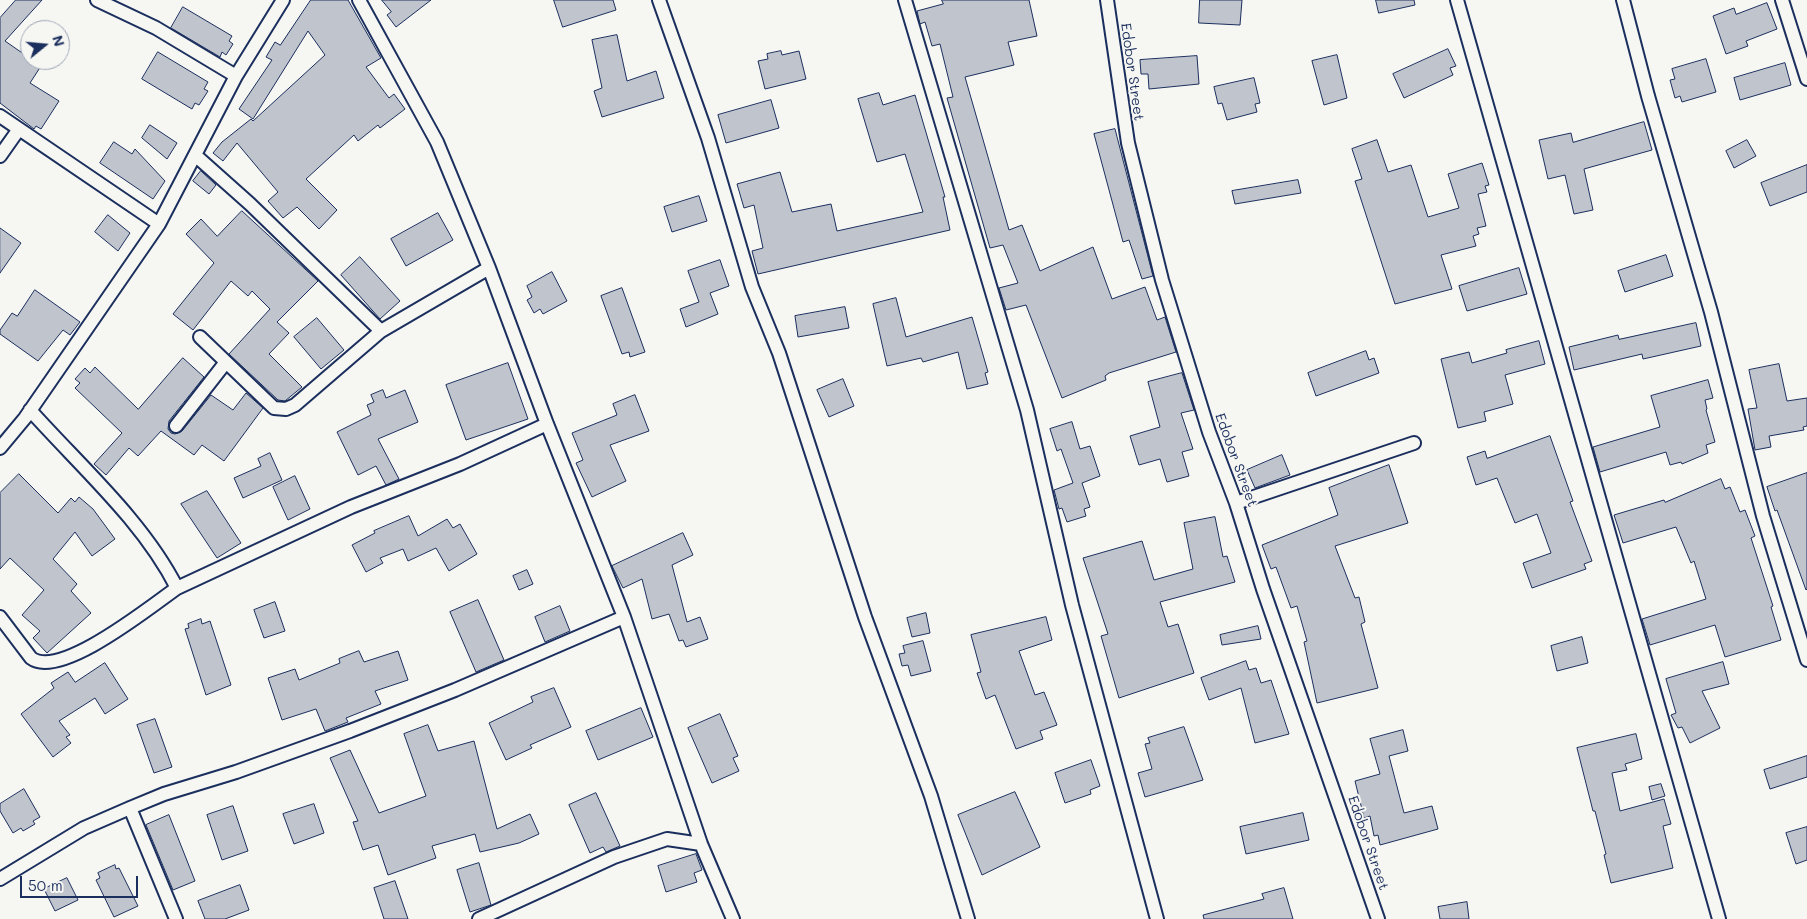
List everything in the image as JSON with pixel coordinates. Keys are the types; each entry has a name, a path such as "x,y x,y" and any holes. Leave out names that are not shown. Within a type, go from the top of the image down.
{"street":[{"path":"97,0 156,28 236,76"},
{"path":"0,448 30,410 159,224 236,76 283,0"},
{"path":"358,0 437,142 489,268 624,617 701,844 733,919"},
{"path":"659,0 708,138 752,287 779,353 865,617 931,796 968,919"},
{"path":"905,0 1028,410 1072,605 1157,919"},
{"name":"Edobor Street","path":"1106,0 1128,144 1162,280 1209,432 1236,503 1263,589 1378,919"},
{"path":"1457,0 1719,919"},
{"path":"1623,0 1648,96 1711,312 1763,516 1807,660"},
{"path":"1782,0 1807,79"},
{"path":"0,116 159,224"},
{"path":"0,156 19,129"},
{"path":"195,155 250,204 381,331"},
{"path":"200,337 274,408 286,408 295,405 381,331 489,268"},
{"path":"176,426 226,362"},
{"path":"30,410 125,512 160,559 177,588"},
{"path":"0,617 35,662 55,661 98,644 177,588 351,507 460,464 548,424"},
{"path":"1236,503 1414,443"},
{"path":"0,879 84,828 130,808 164,794 236,772 350,731 455,690 624,617"},
{"path":"130,808 176,919"},
{"path":"479,919 614,857 667,840 701,844"}],"building":[{"path":"16,0 42,0 24,20 20,20 20,24 5,41 20,51 20,70 38,70 30,83 59,101 41,129 36,126 34,129 0,103 0,18"},
{"path":"311,0 348,0 381,58 366,67 389,98 394,94 405,109 380,128 378,125 358,141 354,135 306,179 337,210 319,229 297,207 283,218 268,201 278,192 237,143 223,161 213,153 222,142 251,119 253,121 325,55 308,31 253,119 239,109 272,60 266,57 275,42 280,45"},
{"path":"382,0 431,0 396,27 387,15 391,12"},
{"path":"554,0 613,0 616,10 563,27"},
{"path":"942,0 1029,0 1037,36 1008,42 1014,65 965,77 1009,230 1022,225 1040,271 1093,247 1112,299 1145,287 1157,320 1165,317 1176,352 1109,373 1105,376 1106,380 1062,398 1026,305 1006,310 999,288 1018,283 1003,245 990,248 947,98 953,97 940,44 932,46 925,22 920,24 917,11 943,4"},
{"path":"1200,0 1242,0 1240,25 1199,23"},
{"path":"1376,0 1414,0 1415,5 1379,13"},
{"path":"1767,3 1777,29 1746,41 1748,46 1726,54 1713,16 1734,8 1736,14"},
{"path":"183,7 232,36 229,41 233,44 226,55 222,52 220,57 171,28"},
{"path":"617,35 627,81 656,71 664,98 602,117 594,91 602,88 592,40"},
{"path":"1448,49 1456,66 1450,68 1453,75 1404,98 1393,74"},
{"path":"781,51 782,55 799,51 806,79 765,89 758,61 768,59 767,54"},
{"path":"158,52 208,82 204,89 208,91 199,105 195,103 192,109 142,79"},
{"path":"1337,55 1347,98 1324,105 1312,61"},
{"path":"1197,56 1199,84 1149,89 1148,74 1141,74 1140,60"},
{"path":"1706,59 1716,92 1682,102 1680,96 1675,98 1670,80 1675,79 1672,69"},
{"path":"1785,63 1791,85 1740,100 1734,78"},
{"path":"1254,78 1260,103 1255,104 1257,112 1227,120 1222,103 1218,104 1214,87"},
{"path":"879,93 883,105 915,95 945,197 943,197 950,230 758,274 752,251 763,248 754,205 744,208 737,184 780,172 792,212 831,204 837,231 923,212 905,154 877,162 858,99"},
{"path":"771,100 779,128 726,143 718,115"},
{"path":"1644,122 1652,150 1584,169 1593,210 1574,214 1565,175 1548,179 1539,140 1571,133 1573,142"},
{"path":"150,125 177,143 167,159 142,138"},
{"path":"1115,129 1153,276 1142,279 1129,240 1123,242 1094,134"},
{"path":"1377,140 1388,172 1411,165 1428,217 1459,208 1448,174 1482,163 1489,185 1485,186 1487,192 1478,194 1486,226 1477,228 1479,234 1473,236 1476,246 1441,255 1452,289 1395,304 1355,181 1362,179 1352,149"},
{"path":"1747,140 1756,156 1734,168 1726,151"},
{"path":"114,142 132,154 135,149 165,181 153,199 100,163"},
{"path":"1807,165 1807,192 1770,206 1761,183"},
{"path":"201,171 216,185 209,194 193,181"},
{"path":"1298,180 1301,193 1235,204 1232,191"},
{"path":"699,196 707,221 672,232 664,207"},
{"path":"242,211 318,281 277,322 289,333 269,354 302,387 285,401 278,400 229,354 270,309 252,291 248,296 231,281 193,330 173,314 214,263 186,234 201,219 217,236"},
{"path":"438,213 453,240 406,266 391,239"},
{"path":"108,215 130,233 118,251 95,232"},
{"path":"0,228 21,243 0,273"},
{"path":"1666,255 1673,276 1625,292 1618,271"},
{"path":"360,257 400,301 380,319 341,275"},
{"path":"720,260 729,286 710,293 718,314 686,327 680,309 699,302 688,271"},
{"path":"1519,268 1527,294 1467,311 1459,286"},
{"path":"552,272 567,301 543,314 540,309 534,313 527,300 532,297 527,286"},
{"path":"622,288 645,352 630,357 629,352 622,354 601,296"},
{"path":"35,290 80,322 70,335 63,330 38,361 0,334 0,330 12,313 17,316"},
{"path":"896,298 906,337 972,317 988,372 985,373 988,384 967,389 958,352 923,362 921,358 887,366 873,304"},
{"path":"845,307 849,328 798,337 795,316"},
{"path":"317,318 344,350 321,369 294,337"},
{"path":"1696,323 1701,346 1643,359 1642,354 1574,370 1569,347 1618,335 1619,339"},
{"path":"1539,341 1545,364 1505,375 1513,404 1484,412 1486,421 1458,428 1441,359 1469,352 1472,363 1507,353 1506,350"},
{"path":"1366,351 1369,360 1374,358 1379,373 1316,396 1308,373"},
{"path":"183,358 204,377 169,421 168,429 171,433 175,434 182,431 211,395 233,410 246,393 263,408 224,461 202,445 194,455 161,431 138,456 129,448 106,475 94,464 122,433 75,388 80,383 75,379 85,368 90,373 95,367 138,409"},
{"path":"508,363 528,419 466,440 446,385"},
{"path":"1779,364 1787,401 1807,398 1807,426 1803,427 1804,430 1769,436 1771,447 1755,450 1748,409 1757,408 1749,370"},
{"path":"1182,373 1194,410 1181,413 1193,449 1182,452 1189,476 1167,482 1160,459 1139,465 1130,436 1160,427 1148,382"},
{"path":"843,379 854,406 829,417 817,390"},
{"path":"1708,380 1713,398 1705,400 1706,410 1715,442 1706,445 1708,453 1682,464 1681,462 1670,465 1666,452 1600,472 1593,447 1660,427 1651,396"},
{"path":"383,390 386,398 405,390 418,422 378,439 399,479 386,485 376,466 358,475 337,432 371,415 367,405 374,402 371,395"},
{"path":"635,395 649,431 610,445 626,481 592,497 576,463 583,460 572,433 617,415 613,404"},
{"path":"1072,422 1080,449 1090,446 1100,476 1082,483 1090,507 1084,509 1086,516 1067,522 1062,508 1059,509 1054,490 1073,483 1061,449 1057,451 1050,429"},
{"path":"1550,436 1573,501 1570,502 1592,561 1584,564 1586,569 1532,588 1523,563 1551,553 1537,514 1515,523 1497,478 1476,485 1467,457 1485,451 1487,458"},
{"path":"270,453 282,480 243,498 234,478 261,466 258,459"},
{"path":"1282,455 1290,475 1255,488 1247,470"},
{"path":"1389,465 1408,523 1335,546 1355,598 1359,597 1365,622 1361,624 1378,688 1317,703 1304,642 1307,641 1297,606 1291,608 1276,567 1271,569 1262,545 1338,515 1329,488"},
{"path":"1807,473 1807,589 1806,590 1767,487"},
{"path":"19,474 58,513 71,498 75,502 79,497 93,509 115,539 92,556 75,532 53,559 77,584 71,591 91,613 47,653 33,638 40,631 22,615 44,590 10,558 0,569 0,493"},
{"path":"295,476 310,509 288,520 273,487"},
{"path":"1721,479 1725,489 1730,487 1740,512 1745,510 1755,536 1751,538 1773,606 1771,607 1781,640 1725,657 1715,625 1650,645 1642,619 1706,599 1694,561 1691,563 1676,527 1623,543 1614,515 1664,500 1665,502"},
{"path":"207,491 241,543 217,558 181,504"},
{"path":"409,516 418,536 447,519 453,528 460,524 477,554 449,571 436,548 408,561 403,549 380,558 383,563 366,572 352,545 375,533 374,531"},
{"path":"1215,517 1223,557 1227,556 1235,582 1160,602 1168,627 1178,624 1194,673 1119,698 1101,636 1108,634 1083,558 1142,541 1154,580 1193,569 1184,523"},
{"path":"683,533 693,555 672,565 687,622 700,617 708,639 686,647 683,640 679,641 669,614 652,619 642,579 623,588 612,566"},
{"path":"527,570 533,584 519,590 513,576"},
{"path":"478,600 504,660 476,672 450,612"},
{"path":"275,602 285,631 264,638 254,610"},
{"path":"560,606 570,631 545,642 535,617"},
{"path":"926,613 930,633 912,637 907,618"},
{"path":"1046,617 1052,640 1019,651 1035,695 1044,692 1057,725 1040,731 1043,739 1016,749 995,695 986,699 977,673 981,672 971,635"},
{"path":"201,619 202,624 210,621 231,685 206,695 185,629 189,628 188,624"},
{"path":"1258,626 1261,639 1222,645 1220,635"},
{"path":"1582,637 1588,663 1557,671 1551,646"},
{"path":"923,641 931,671 911,676 908,665 902,666 899,654 905,653 903,646"},
{"path":"359,651 364,662 398,651 408,680 375,691 381,704 346,718 348,722 325,731 316,709 282,720 268,678 295,669 299,680 340,663 339,659"},
{"path":"1246,661 1249,670 1256,668 1261,683 1271,680 1289,734 1255,743 1241,688 1209,700 1201,678"},
{"path":"1723,662 1729,684 1702,691 1720,728 1690,743 1682,727 1678,728 1671,715 1676,713 1666,679"},
{"path":"105,663 128,699 105,714 95,698 59,721 70,735 66,737 71,743 53,757 21,714 54,688 51,683 68,672 75,682"},
{"path":"554,688 571,727 530,745 532,748 506,760 489,723 533,702 531,697"},
{"path":"641,708 653,737 598,760 586,731"},
{"path":"720,714 738,756 733,758 739,771 712,783 688,728"},
{"path":"155,719 172,767 154,773 137,725"},
{"path":"428,725 438,751 474,741 497,829 530,814 539,834 519,843 480,852 475,834 432,846 436,858 388,875 378,845 363,850 353,822 358,821 330,758 350,750 379,813 426,796 404,734"},
{"path":"1184,727 1203,780 1145,797 1138,773 1152,769 1145,744 1150,743 1148,738"},
{"path":"1403,730 1408,751 1389,756 1404,813 1432,806 1438,829 1380,845 1378,835 1374,836 1370,816 1364,818 1355,781 1380,774 1370,739"},
{"path":"1636,734 1642,759 1625,764 1627,770 1612,773 1620,811 1664,799 1671,824 1663,826 1673,868 1611,883 1604,855 1606,854 1577,748"},
{"path":"1807,756 1807,777 1770,789 1764,770"},
{"path":"1091,760 1100,786 1090,790 1091,794 1065,803 1055,773"},
{"path":"1661,784 1665,796 1652,800 1649,787"},
{"path":"24,789 40,817 33,821 35,824 23,831 21,828 13,833 0,811 0,804"},
{"path":"1015,792 1040,847 982,875 958,815"},
{"path":"596,793 620,846 606,852 603,847 590,853 569,805"},
{"path":"314,804 324,833 294,844 283,814"},
{"path":"233,806 248,851 222,860 207,815"},
{"path":"1303,813 1309,840 1246,854 1240,827"},
{"path":"169,815 195,881 173,890 146,825"},
{"path":"1807,827 1807,860 1796,864 1786,833"},
{"path":"696,854 702,870 694,873 697,882 666,892 658,866"},
{"path":"479,863 491,905 470,912 457,870"},
{"path":"115,865 116,869 119,868 138,906 114,917 96,880 100,878 98,873"},
{"path":"67,878 78,900 55,911 44,889"},
{"path":"395,881 408,919 384,919 374,888"},
{"path":"240,885 249,910 225,919 205,919 198,901"},
{"path":"1284,888 1293,919 1204,919 1203,915 1264,899 1262,894"},
{"path":"1467,902 1469,919 1440,919 1438,907"}]}
